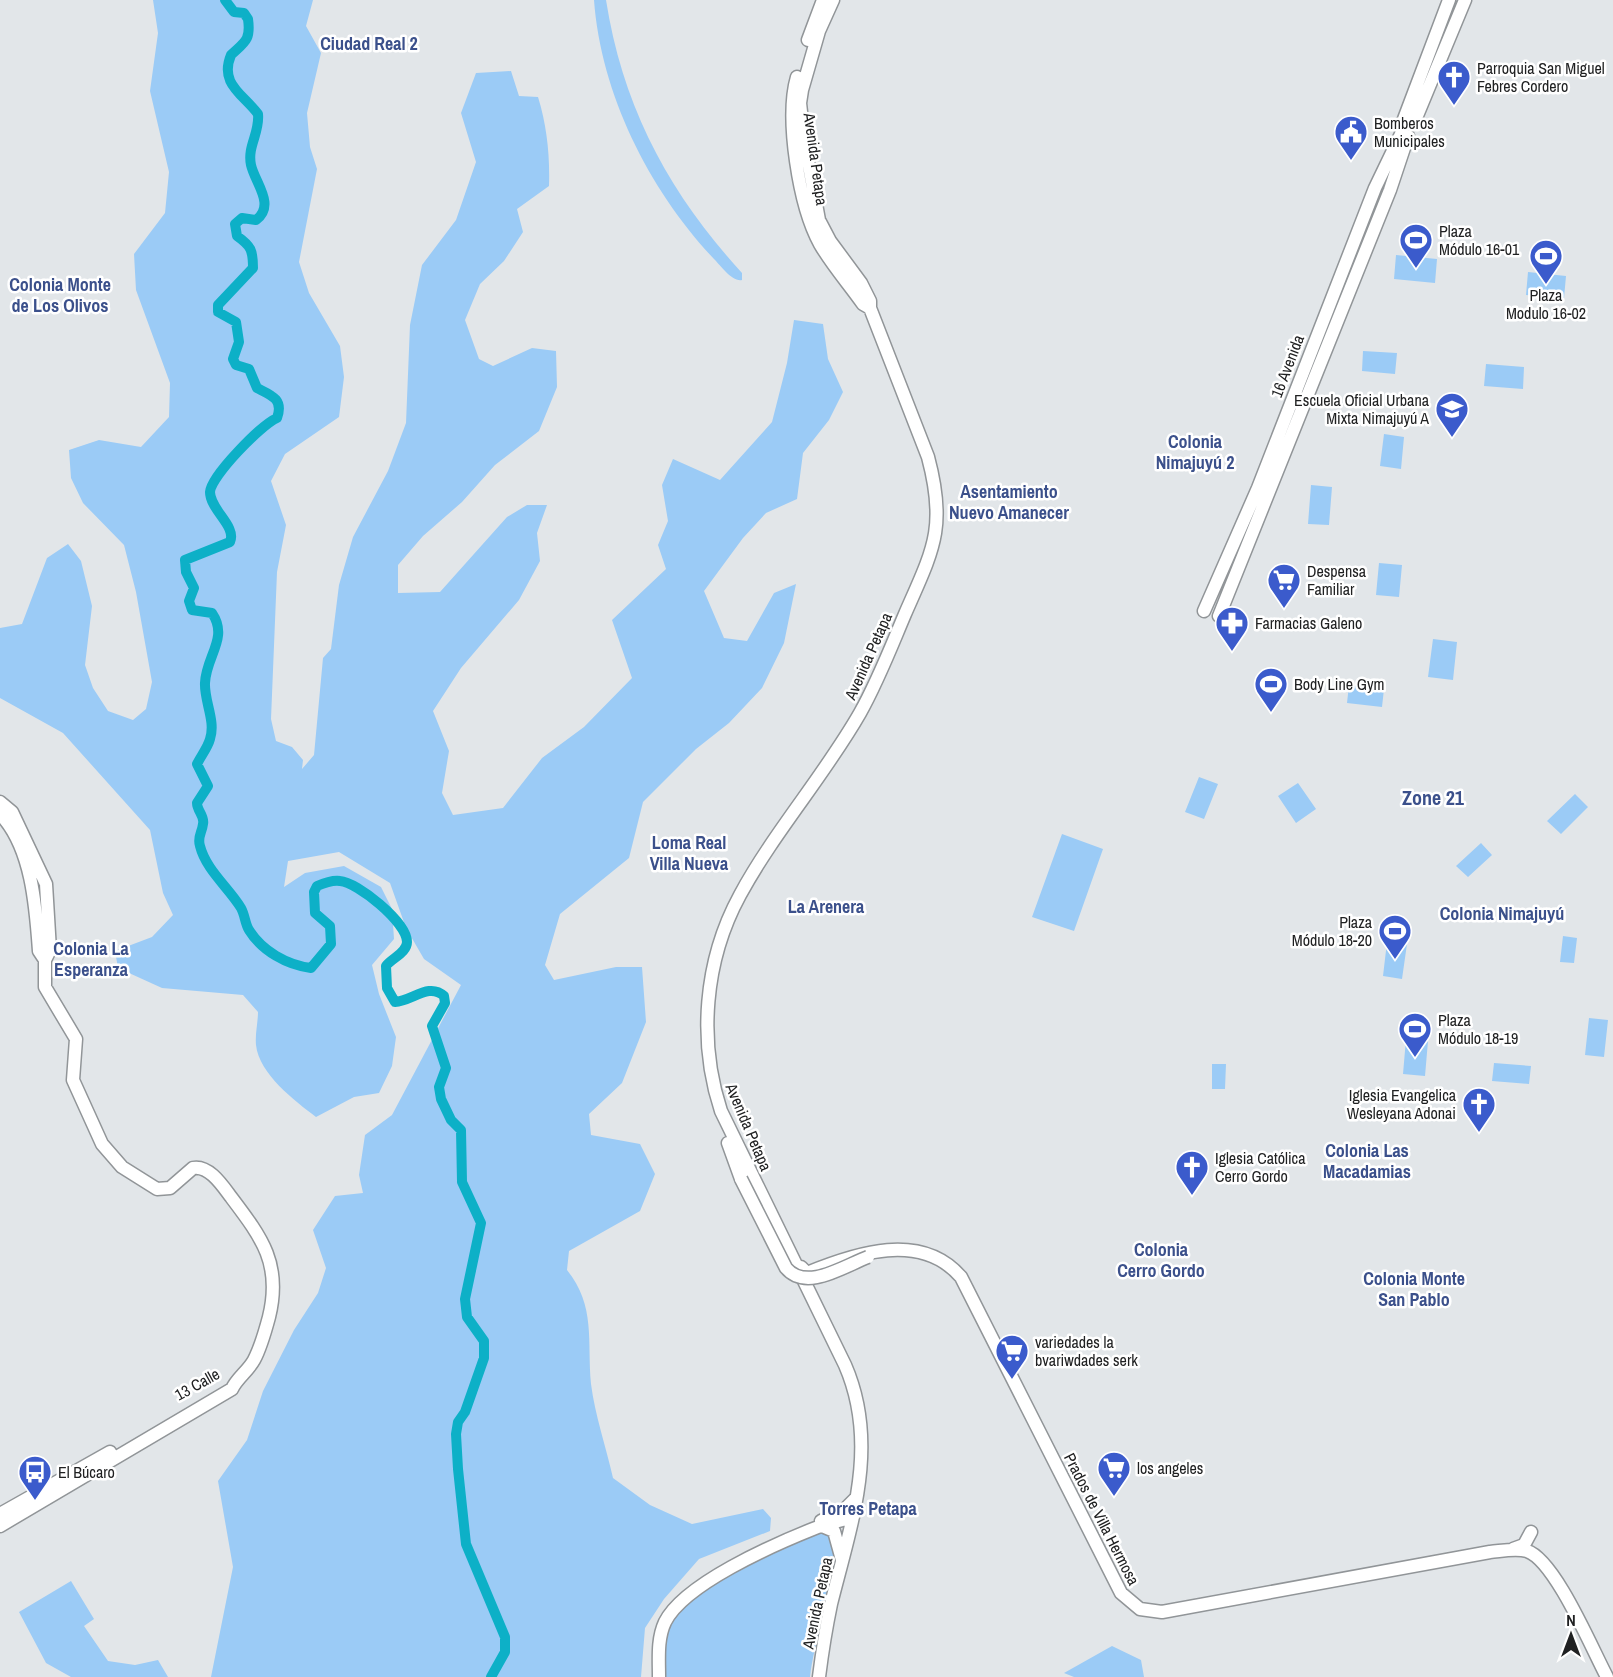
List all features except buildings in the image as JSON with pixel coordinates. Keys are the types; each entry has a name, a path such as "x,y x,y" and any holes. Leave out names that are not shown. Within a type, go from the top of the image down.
{"main road":[{"name":"Avenida Petapa","path":"823,0 814,21 792,102 803,196 812,227 824,251 863,304 870,308"},
{"name":"Avenida Petapa","path":"819,1677 829,1616 858,1496 862,1436 856,1393 728,1127 711,1078 706,1044 709,997 728,922 744,889 871,694 936,539 938,509 930,466 870,308 870,301 861,283 830,241 819,220 804,139 800,103 819,31 833,0"},
{"path":"1409,121 1449,0"},
{"path":"1405,135 1398,128 1409,121 1465,0"},
{"name":"16 Avenida","path":"1204,610 1258,488 1376,188 1405,135"},
{"name":"16 Avenida","path":"1219,616 1390,190 1405,135"},
{"path":"0,802 12,812 46,884 50,951 45,960 45,987 76,1039 73,1080 102,1144 122,1167 161,1190 170,1188 193,1168 207,1171 242,1212 270,1261 274,1284 264,1334 250,1366 233,1384"},
{"path":"0,814 16,841 33,883 39,951 45,960"},
{"path":"728,1127 727,1140 741,1179 786,1268 795,1276 813,1278 887,1250"},
{"name":"Prados de Villa Hermosa","path":"794,1262 805,1273 850,1257 887,1250 931,1255 944,1260 961,1277 1121,1593 1140,1609 1162,1612 1513,1549"},
{"name":"13 Calle","path":"0,1514 228,1383 233,1384 232,1389 216,1399 0,1526"},
{"path":"818,1527 823,1520 845,1509 858,1496"},
{"path":"659,1677 662,1632 667,1619 682,1601 728,1569 818,1527 853,1517"},
{"path":"818,1527 831,1528 835,1533 842,1561"},
{"path":"1513,1549 1524,1545 1531,1532"},
{"path":"1513,1549 1533,1554 1548,1567 1607,1677"}],"shaded area":[{"path":"153,0 313,0 306,26 321,53 307,113 310,147 317,169 299,262 309,293 340,346 344,377 339,417 285,454 271,481 286,525 277,572 271,719 276,741 292,747 303,760 302,769 314,755 323,658 331,649 339,585 353,537 388,471 406,423 410,325 422,265 456,220 476,162 461,113 476,73 511,71 519,96 538,97 547,141 549,186 517,209 523,232 504,261 480,284 465,320 479,359 493,366 532,348 556,351 557,387 539,431 495,465 462,502 423,536 398,565 398,593 440,592 507,517 527,505 547,505 537,533 540,561 519,600 461,668 433,711 449,751 442,793 453,815 503,808 542,758 584,727 632,678 612,620 666,569 658,545 668,521 662,485 673,459 720,480 772,422 787,363 794,320 823,324 828,359 843,392 829,420 803,453 797,499 766,513 743,538 704,591 724,638 747,641 774,593 796,584 784,643 762,688 729,723 696,749 643,802 629,858 560,914 545,965 554,980 616,967 642,967 646,1022 622,1083 589,1114 591,1135 640,1144 655,1174 640,1211 569,1251 567,1270 576,1283 586,1311 591,1384 613,1478 650,1505 692,1524 763,1509 771,1518 770,1531 699,1559 664,1599 645,1628 641,1677 211,1677 233,1567 218,1481 247,1440 263,1391 294,1330 318,1293 326,1268 313,1230 335,1196 363,1193 359,1175 365,1135 392,1115 461,985 424,959 406,928 390,883 339,852 288,861 284,887 305,873 344,866 381,887 392,909 394,939 372,965 379,994 396,1037 392,1066 379,1093 354,1097 316,1117 279,1086 264,1066 256,1045 258,1012 243,995 162,988 118,968 115,951 152,937 173,915 163,893 150,830 63,733 0,698 0,628 22,624 47,558 68,544 81,561 92,606 85,665 93,688 108,711 133,720 146,709 152,682 136,592 124,545 83,503 71,478 69,450 99,440 141,447 169,417 170,383 136,290 134,254 165,213 169,172 150,91 158,33"},
{"path":"594,0 606,0 624,77 653,147 692,212 742,273 742,280 734,279 727,273 691,232 669,203 633,140 618,106 607,71"},
{"name":"Plaza Módulo 16-01","path":"1396,255 1437,259 1435,283 1394,279"},
{"name":"Plaza Modulo 16-02","path":"1528,272 1566,276 1564,298 1526,295"},
{"path":"1363,351 1397,353 1395,374 1362,371"},
{"path":"1486,364 1524,367 1523,389 1484,386"},
{"path":"1384,434 1404,437 1401,469 1380,466"},
{"path":"1311,485 1332,487 1329,525 1308,524"},
{"path":"1379,563 1402,565 1399,597 1376,595"},
{"path":"1433,639 1457,642 1453,680 1428,677"},
{"path":"1349,685 1384,689 1382,707 1347,703"},
{"path":"1199,777 1218,784 1204,819 1185,812"},
{"path":"1298,783 1316,809 1296,823 1278,796"},
{"path":"1575,794 1588,807 1561,834 1547,821"},
{"path":"1062,834 1103,849 1074,931 1032,917"},
{"path":"1481,843 1492,855 1468,877 1456,866"},
{"path":"1563,936 1577,938 1574,963 1560,962"},
{"name":"Plaza Módulo 18-20","path":"1387,942 1407,944 1402,979 1383,976"},
{"path":"1589,1018 1608,1020 1604,1057 1585,1055"},
{"name":"Plaza Módulo 18-19","path":"1406,1039 1428,1041 1425,1076 1403,1074"},
{"path":"1494,1063 1531,1066 1529,1084 1492,1081"},
{"path":"1212,1064 1226,1064 1225,1089 1212,1089"},
{"path":"822,1533 832,1536 832,1566 810,1677 659,1677 659,1649 672,1612 732,1572 796,1542"},
{"path":"71,1581 94,1619 84,1626 108,1661 135,1665 158,1660 168,1677 71,1677 46,1663 19,1612"},
{"path":"1112,1646 1141,1660 1144,1677 1074,1677 1064,1673"}],"waterway":[{"path":"225,0 234,12 244,13 248,19 248,36 231,55 228,74 234,88 258,114 250,158 253,172 263,194 264,208 256,220 242,218 235,224 237,236 250,249 253,268 218,305 218,312 236,322 239,342 233,359 236,365 249,369 257,388 275,398 279,412 277,418 260,430 227,463 210,492 214,505 230,530 230,542 185,560 186,572 194,588 189,601 192,610 212,613 217,622 218,631 218,639 206,673 205,683 212,725 210,739 197,764 208,786 197,803 203,821 199,843 212,871 241,908 254,938 276,956 293,964 311,968 331,944 330,926 315,913 314,892 317,886 340,881 369,895 390,914 405,934 407,942 405,949 386,966 387,988 395,1002 426,991 438,992 444,996 445,1003 432,1026 446,1068 439,1087 441,1099 451,1120 461,1130 462,1182 481,1223 465,1299 467,1317 484,1341 484,1358 465,1412 458,1422 456,1434 466,1544 505,1637 505,1652 491,1677"}],"place":[{"name":"Parroquia San Miguel Febres Cordero","path":"1454,106"},
{"name":"Bomberos Municipales","path":"1351,161"},
{"name":"Plaza Módulo 16-01","path":"1416,269"},
{"name":"Plaza Modulo 16-02","path":"1546,285"},
{"name":"Escuela Oficial Urbana Mixta Nimajuyú A","path":"1452,438"},
{"name":"Despensa Familiar","path":"1284,609"},
{"name":"Farmacias Galeno","path":"1232,652"},
{"name":"Body Line Gym","path":"1271,713"},
{"name":"Plaza Módulo 18-20","path":"1395,960"},
{"name":"Plaza Módulo 18-19","path":"1415,1058"},
{"name":"Iglesia Evangelica Wesleyana Adonai","path":"1479,1133"},
{"name":"Iglesia Católica Cerro Gordo","path":"1192,1196"},
{"name":"variedades la bvariwdades serk","path":"1012,1380"},
{"name":"los angeles","path":"1114,1497"},
{"name":"El Búcaro","path":"35,1501"}],"district":[{"name":"Ciudad Real 2","path":"369,43"},
{"name":"Colonia Monte de Los Olivos","path":"60,294"},
{"name":"Colonia Nimajuyú 2","path":"1195,451"},
{"name":"Asentamiento Nuevo Amanecer","path":"1009,501"},
{"name":"Zone 21","path":"1433,797"},
{"name":"Loma Real Villa Nueva","path":"689,852"},
{"name":"La Arenera","path":"826,906"},
{"name":"Colonia Nimajuyú","path":"1502,913"},
{"name":"Colonia La Esperanza","path":"91,958"},
{"name":"Colonia Las Macadamias","path":"1367,1160"},
{"name":"Colonia Cerro Gordo","path":"1161,1259"},
{"name":"Colonia Monte San Pablo","path":"1414,1288"},
{"name":"Torres Petapa","path":"868,1508"}]}
